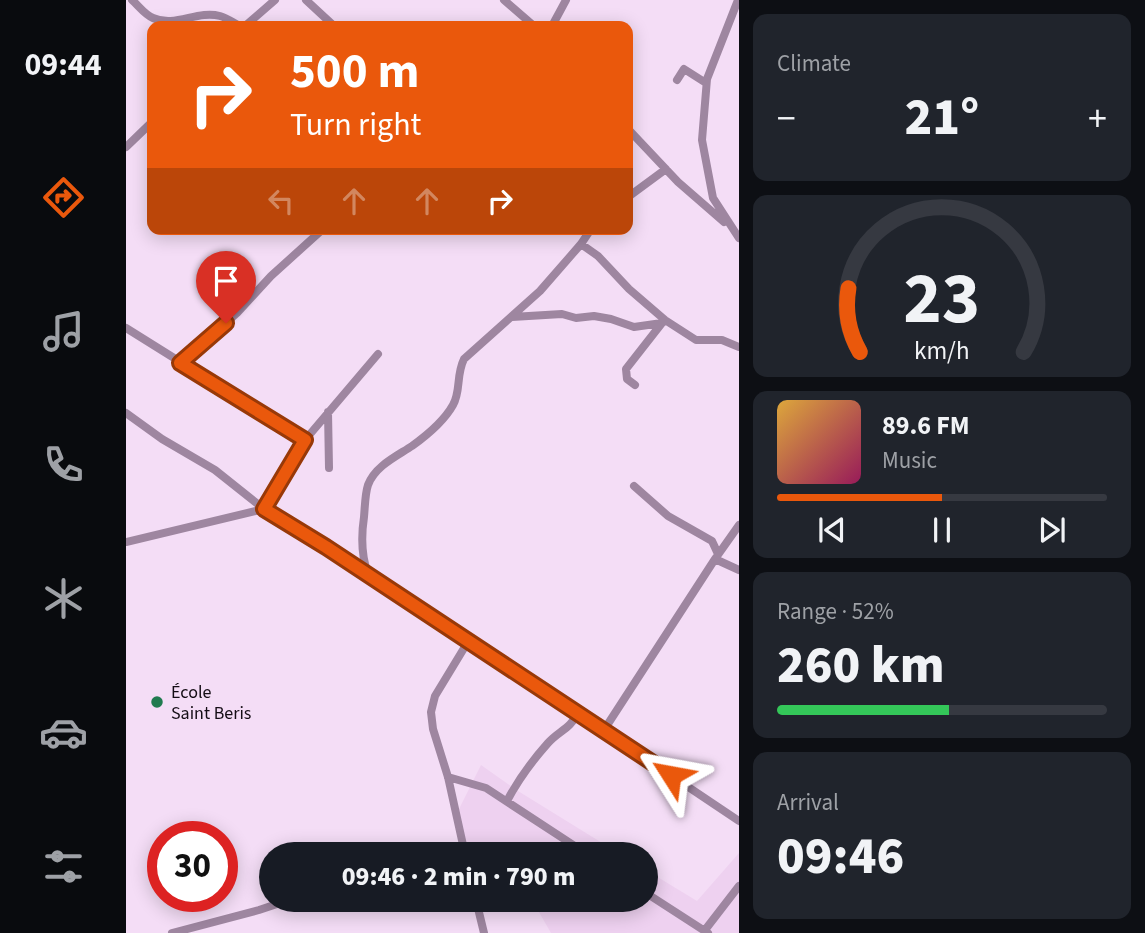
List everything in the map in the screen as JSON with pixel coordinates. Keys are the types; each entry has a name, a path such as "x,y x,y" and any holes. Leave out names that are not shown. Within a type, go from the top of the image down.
{"street":[{"path":"132,0 145,14 156,20 182,20 208,15 221,16 232,21"},
{"path":"249,21 275,0"},
{"path":"306,0 329,21"},
{"path":"503,0 528,21"},
{"path":"555,21 566,0"},
{"path":"731,229 713,198 702,140 706,83 738,0"},
{"path":"677,80 684,69 706,83"},
{"path":"126,147 147,127"},
{"path":"633,134 739,238"},
{"path":"633,193 666,169"},
{"path":"180,363 237,313 271,276 316,235"},
{"path":"368,574 362,557 362,530 371,478 424,437 440,421 453,406 457,396 458,369 464,359 540,291 587,235"},
{"path":"581,244 598,256 664,322 696,340 722,340 739,347"},
{"path":"512,317 562,314 576,318 594,316 634,327 664,322"},
{"path":"635,385 627,379 626,369 664,322"},
{"path":"126,328 305,440"},
{"path":"126,542 264,509 305,440 378,354"},
{"path":"328,412 329,468"},
{"path":"126,413 162,439 215,470 264,509 579,712 739,821"},
{"path":"634,486 668,516 712,541 731,536"},
{"path":"604,730 716,556 739,527"},
{"path":"712,541 716,556 739,570"},
{"path":"462,842 431,712 435,696 469,640"},
{"path":"507,801 521,776 548,743 568,729 579,712"},
{"path":"448,777 486,788 569,842"},
{"path":"658,900 706,931 739,886"},
{"path":"172,933 259,910"},
{"path":"479,912 484,933"}],"shaded area":[{"path":"481,765 601,842 464,842 456,815"},
{"path":"739,853 739,933 551,933 539,912 658,912 658,877 697,901"}],"place":[{"name":"École Saint Beris","path":"157,702"}],"route":[{"path":"226,323 180,363 305,440 264,509 305,533 671,775"}]}
